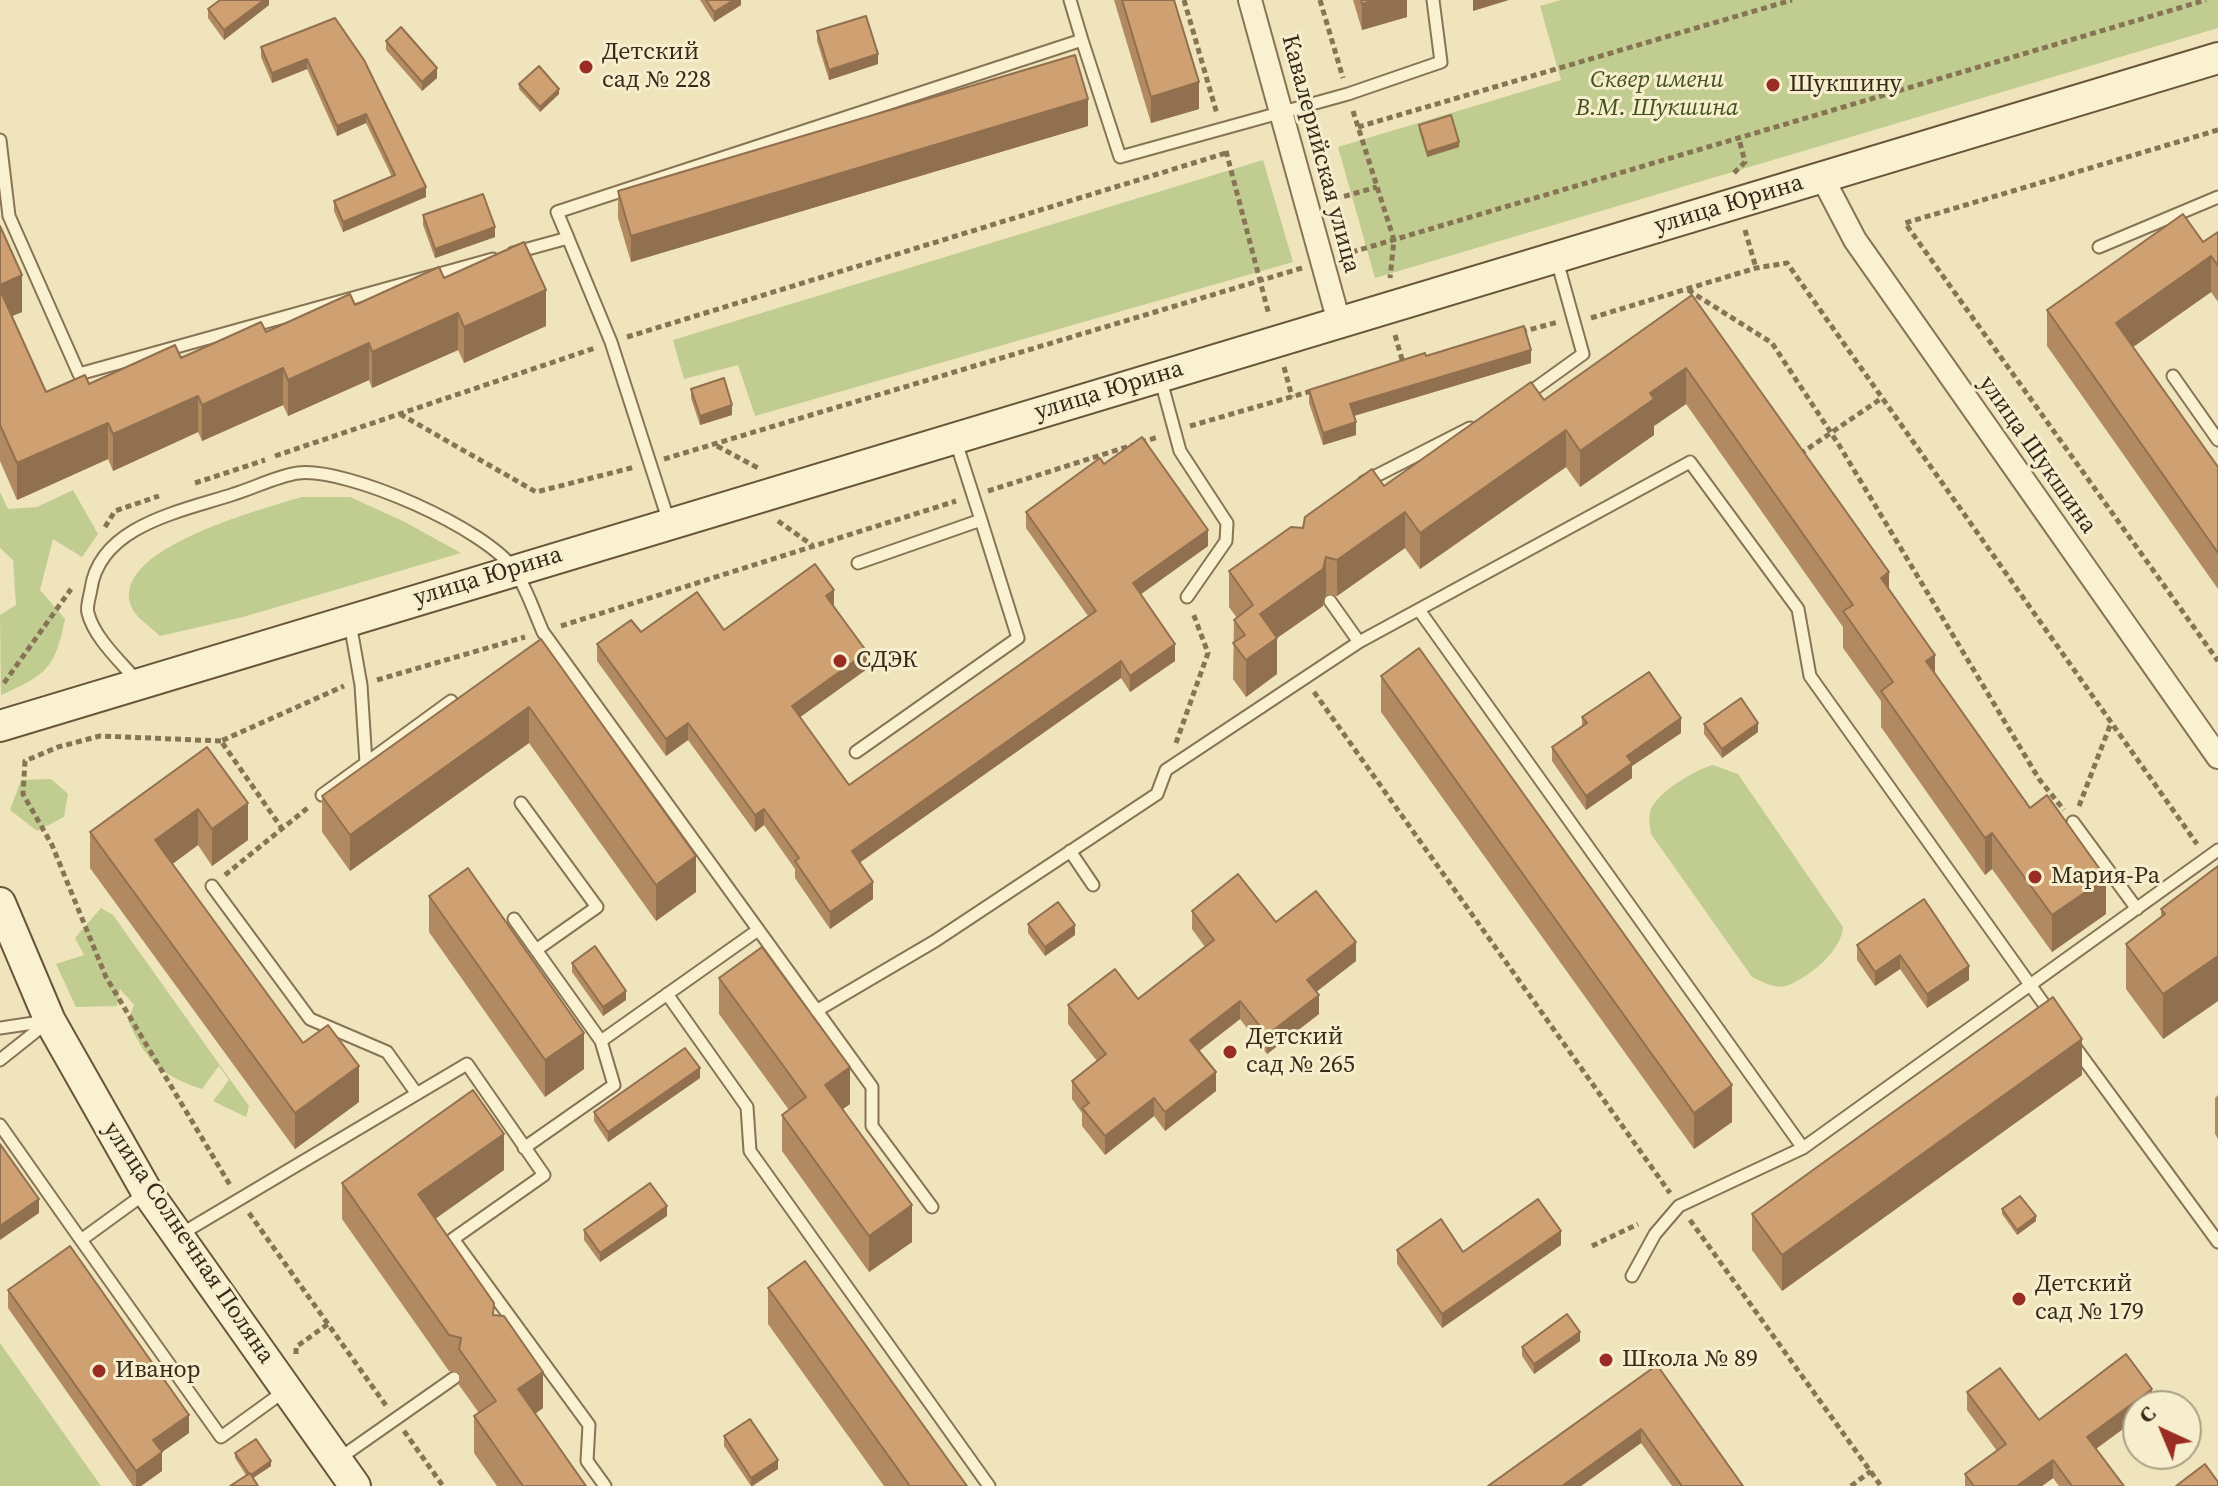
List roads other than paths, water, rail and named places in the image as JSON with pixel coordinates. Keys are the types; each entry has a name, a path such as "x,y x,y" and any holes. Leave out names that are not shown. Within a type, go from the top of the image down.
{"street":[{"name":"Кавалерийская улица","path":"1250,0 1339,322"},
{"name":"улица Юрина","path":"0,726 669,522 2218,58"},
{"name":"улица Шукшина","path":"1822,177 1855,240 2218,757"},
{"name":"улица Солнечная Поляна","path":"0,903 50,1021 147,1192 355,1486"}],"lane":[{"path":"1070,0 1120,157 1348,94 1441,62 1433,0"},
{"path":"669,522 611,342 557,212 1082,40"},
{"path":"0,140 4,218 79,374 568,238"},
{"path":"2099,247 2218,197"},
{"path":"1514,403 1583,354 1556,257"},
{"path":"1160,376 1180,451 1227,523 1226,541 1187,597"},
{"path":"2173,376 2218,440"},
{"path":"1354,488 1488,418"},
{"path":"856,752 1018,638 955,437"},
{"path":"816,1011 935,941 1157,794 1166,770 1359,642 1690,462 1798,609 1810,676 2059,1025"},
{"path":"139,682 102,639 87,612 93,575 108,552 127,533 160,519 299,473 352,479 403,499 491,546 515,569 543,632 872,1087 872,1126 932,1207"},
{"path":"858,563 981,520"},
{"path":"1330,601 1359,642"},
{"path":"1419,610 1803,1148"},
{"path":"350,619 361,685 366,763"},
{"path":"322,795 451,701"},
{"path":"521,803 597,907 536,950"},
{"path":"2073,822 2137,909"},
{"path":"1632,1276 1655,1234 1679,1206 1803,1148 2218,850"},
{"path":"1070,851 1093,885"},
{"path":"212,886 310,1019 387,1052 417,1094"},
{"path":"514,919 601,1041 614,1085 524,1148"},
{"path":"601,1041 758,930"},
{"path":"667,994 747,1107 750,1151 989,1486"},
{"path":"0,1028 50,1021"},
{"path":"0,1060 50,1021"},
{"path":"2069,1038 2218,1242"},
{"path":"177,1236 467,1064 544,1175 453,1239 515,1334 589,1425 587,1461 605,1486"},
{"path":"0,1125 221,1437 286,1390"},
{"path":"81,1240 147,1192"},
{"path":"336,1460 454,1378"}],"place":[{"name":"Детский сад № 228","path":"586,67"},
{"name":"Шукшину","path":"1773,85"},
{"name":"СДЭК","path":"840,661"},
{"name":"Мария-Ра","path":"2035,877"},
{"name":"Детский сад № 265","path":"1230,1052"},
{"name":"Детский сад № 179","path":"2019,1299"},
{"name":"Школа № 89","path":"1606,1360"},
{"name":"Иванор","path":"99,1371"}],"park label":[{"name":"Сквер имени В.М. Шукшина","path":"1657,95"}]}
